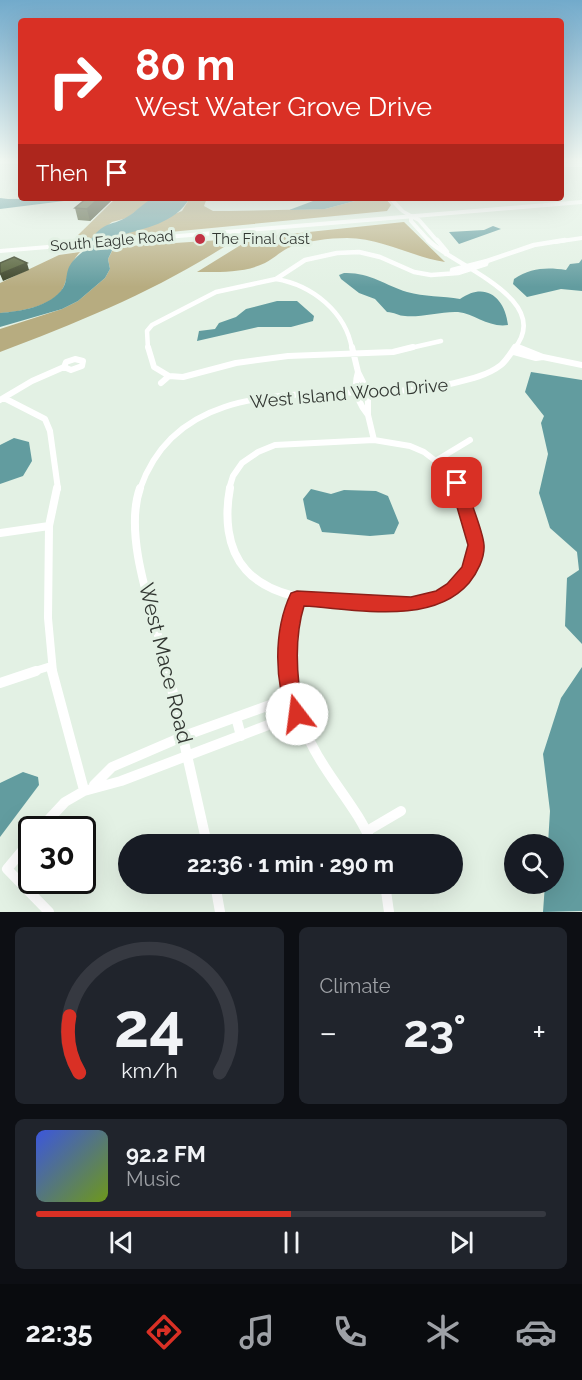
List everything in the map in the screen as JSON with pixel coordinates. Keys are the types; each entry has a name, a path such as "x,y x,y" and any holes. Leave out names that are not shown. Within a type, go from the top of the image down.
{"highway":[{"name":"South Eagle Road","path":"0,250 575,203"}],"street":[{"path":"394,203 411,216"},
{"path":"401,203 411,216 411,221 439,252 499,286 516,306 521,316 522,331 515,350 536,358 543,357 582,366"},
{"path":"276,279 305,260 344,252 380,257 422,274 439,275 452,273 534,245 582,238"},
{"path":"374,440 368,415 370,407 368,392 358,372 354,353 348,333 334,312 302,288 286,280 276,279 216,292 152,325 147,331 146,341 154,367 169,376 183,377 236,363 288,356 354,353 393,352 441,341"},
{"name":"West Island Wood Drive","path":"142,482 154,458 173,437 190,424 219,409 245,400 272,396 429,389 462,382 494,369 515,350"},
{"path":"2,399 32,381 64,368"},
{"path":"358,372 355,380 356,393 360,408 368,415"},
{"path":"161,383 169,376"},
{"path":"2,399 39,416 48,424 58,492 49,526 48,618 51,666 89,788"},
{"path":"374,440 407,445 437,460 457,483 474,533 475,558 464,580 440,597 411,604 297,598 264,586 251,575 235,553 227,501 232,477 250,456 281,443 374,440"},
{"path":"437,460 471,440"},
{"name":"West Mace Road","path":"142,482 134,518 148,592 184,736 205,834"},
{"path":"0,533 49,526"},
{"path":"297,598 290,621 287,648 292,697 297,714 315,751 368,834"},
{"path":"0,683 51,666"},
{"path":"52,816 65,801 89,788 112,767 184,736 292,697"},
{"path":"89,788 121,781 297,714"},
{"path":"236,717 241,736"},
{"path":"367,831 401,811"},
{"path":"18,856 7,869 18,880"},
{"path":"31,894 49,912"},
{"path":"217,894 220,912"},
{"path":"386,894 389,912"}],"shaded area":[{"path":"111,203 147,203 127,218 112,222 91,239 78,235"},
{"path":"187,203 205,203 204,206 213,211 325,209 349,203 389,203 391,205 387,211 118,237 182,211"},
{"path":"404,222 445,262 372,241 340,238 317,240 294,246 265,263 249,269 197,272 252,238"},
{"path":"236,239 151,288 0,352 0,329 62,309 78,301 105,278 110,269 108,259 114,247"},
{"path":"80,252 72,264 60,293 53,299 36,307 0,313 0,283 59,255"}],"water":[{"path":"0,203 52,203 0,209"},
{"path":"145,203 187,203 168,219 119,236 108,259 110,269 105,278 78,301 62,309 0,327 0,313 34,307 51,300 64,286 71,264 86,249 97,233 105,226 133,213"},
{"path":"309,203 349,203 325,209 289,210"},
{"path":"493,226 501,229 459,244 449,232 484,230"},
{"path":"582,259 582,291 561,289 527,297 513,284 514,279 526,273 545,269 566,270 570,264 579,263"},
{"path":"344,273 369,277 420,295 460,299 469,294 485,292 498,300 503,307 508,325 495,325 458,312 403,316 387,312 375,299 359,293 341,279 339,275"},
{"path":"277,301 297,301 314,316 313,321 291,327 258,327 197,341 199,331 215,329 219,323 236,317 246,309"},
{"path":"531,372 582,380 582,644 565,626 567,578 579,570 577,552 550,528 539,493 548,454 541,423 544,416 525,392"},
{"path":"14,438 29,442 32,461 23,476 0,484 0,445"},
{"path":"311,489 331,494 344,490 376,491 388,496 399,523 394,534 370,536 322,532 319,524 307,519 303,499"},
{"path":"582,667 582,911 543,912 544,894 564,894 564,834 549,834 550,811 543,754 561,698"},
{"path":"23,772 38,777 39,785 0,837 0,783"}],"building":[{"path":"82,203 94,203 87,209 75,208"},
{"path":"14,257 27,263 0,274 0,263"}],"place":[{"name":"The Final Cast","path":"200,239"}],"route":[{"path":"297,714 290,688 287,660 290,621 297,598 395,605 425,602 453,590 464,580 470,570 475,558 476,545 457,483"}]}
